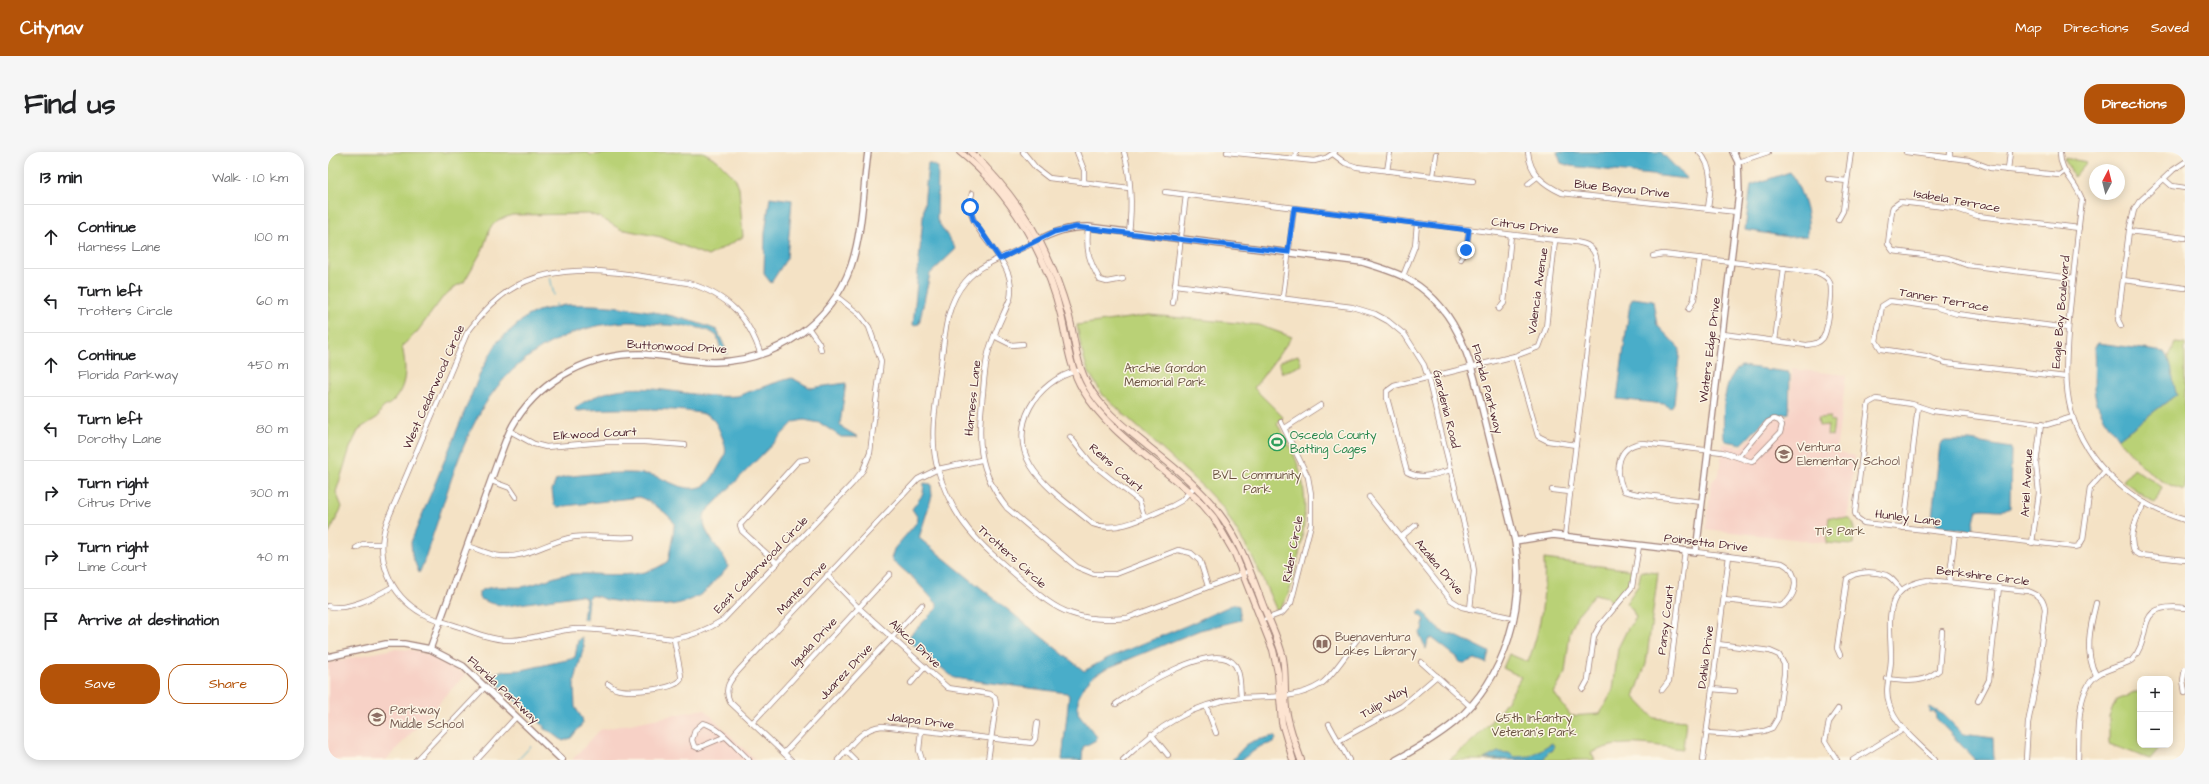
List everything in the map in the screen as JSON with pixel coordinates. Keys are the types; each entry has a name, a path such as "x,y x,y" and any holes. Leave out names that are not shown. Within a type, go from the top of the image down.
{"main road":[{"path":"960,152 999,191 1020,220 1033,243 1051,283 1077,371 1094,395 1107,410 1192,489 1210,502 1230,529 1250,571 1265,620 1276,662 1278,697 1282,723 1293,760"},
{"path":"971,152 1011,195 1040,239 1058,281 1068,315 1077,371"},
{"path":"1192,489 1214,518 1235,554 1283,660 1289,722 1301,760"}],"street":[{"name":"Buttonwood Drive","path":"430,649 510,431 525,407 546,387 573,369 597,360 640,354 720,362 760,355 788,342 809,329 836,296 851,265 857,240 868,152"},
{"path":"1023,152 1036,168 1049,178 1129,188"},
{"path":"1077,152 1084,170 1084,183"},
{"path":"1124,152 1129,168 1131,218 1129,233"},
{"path":"1227,152 1314,161 1334,153 1345,163 1357,167 1473,181"},
{"path":"1295,159 1296,152"},
{"path":"1387,170 1390,152"},
{"path":"1528,152 1532,168 1537,177 1528,184"},
{"path":"1699,152 1709,168 1711,185 1708,208"},
{"name":"Waters Edge Drive","path":"1696,552 1737,212 1740,179 1738,162 1733,152"},
{"path":"1738,162 1768,152"},
{"path":"1838,220 1843,211 1851,152"},
{"path":"1906,152 1969,160 1990,168 2059,176 2065,171"},
{"path":"1950,152 1950,158"},
{"path":"2008,170 2010,152"},
{"name":"Eagle Bay Boulevard","path":"2060,152 2061,165 2080,192 2082,200 2072,278 2068,328 2066,377 2073,417 2084,441 2105,471 2124,489 2144,503 2170,516 2185,520"},
{"path":"1433,176 1436,154"},
{"path":"2121,326 2118,320 2129,231 2134,210 2164,179 2185,162"},
{"name":"Blue Bayou Drive","path":"1537,177 1548,187 1569,194 1737,212"},
{"path":"1828,179 1847,181"},
{"path":"2164,179 2172,186 2185,188"},
{"name":"Citrus Drive","path":"1165,192 1583,243 1593,248 1597,255 1565,536"},
{"name":"Harness Lane","path":"972,193 970,207 973,219 1000,259 1011,282 1012,290 1010,299 994,336 986,364 979,426 981,460 991,484 1007,508 1077,567 1094,574 1116,574 1178,550 1191,554 1200,561 1208,586"},
{"path":"1173,303 1186,195"},
{"name":"Isabela Terrace","path":"2072,278 1967,265 1948,258 1893,251 1888,244 1892,210 1893,206 1900,202 1954,208 1978,216 2078,228"},
{"path":"1283,297 1294,208"},
{"path":"1403,276 1414,252 1418,224"},
{"name":"Florida Parkway","path":"1033,243 1066,228 1088,227 1362,262 1403,276 1421,288 1439,305 1450,319 1462,339 1472,367 1515,541 1519,584 1514,618 1502,657 1485,686 1470,706 1442,732 1396,760"},
{"path":"1088,227 1086,248 1089,259 1100,280 1107,282 1123,279"},
{"path":"1461,259 1466,250 1469,230"},
{"path":"2129,231 2185,238"},
{"path":"1499,309 1504,303 1511,235"},
{"name":"Valencia Avenue","path":"1451,470 1424,477 1415,476 1407,472 1387,398 1387,391 1394,386 1515,356 1539,347 1546,328 1555,240"},
{"name":"Trotters Circle","path":"1033,243 982,268 967,280 955,296 948,314 935,420 934,443 938,469 955,511 975,539 1045,599 1069,613 1097,619 1127,618 1250,571"},
{"path":"1653,256 1663,254 1816,272 1824,276 1830,282 1831,290 1827,329 1824,337 1817,343 1806,344 1723,334"},
{"path":"1689,309 1694,299 1700,258"},
{"path":"1775,341 1784,268"},
{"name":"West Cedarwood Circle","path":"441,621 424,615 412,607 392,587 386,571 382,544 387,521 467,333 482,312 500,296 518,285 537,277 564,271 590,270 688,283 704,287 733,306 750,328 760,355"},
{"path":"2123,280 2185,288"},
{"name":"Gardenia Road","path":"1175,285 1283,297 1352,307 1388,321 1405,335 1413,346 1428,378 1451,470 1472,559 1473,592 1470,609"},
{"name":"East Cedarwood Circle","path":"441,621 487,637 509,640 529,638 559,630 581,629 674,639 702,632 723,620 852,484 863,470 870,453 881,361 869,327 859,314 836,296"},
{"name":"Tanner Terrace","path":"2066,377 1946,363 1926,356 1881,349 1876,341 1882,306 1890,301 1935,307 1958,314 2068,328"},
{"path":"809,329 819,343 821,350"},
{"path":"994,336 1012,345 1023,344"},
{"path":"1515,356 1538,436 1548,441 1576,445"},
{"path":"1077,371 1050,382 1040,391 1030,405 1023,427 1023,441 1030,465 1043,481 1093,524 1102,528 1114,528 1181,501 1192,489"},
{"name":"Hunley Lane","path":"2073,417 2046,425 1933,411 1918,406 1876,399 1869,403 1868,407 1855,513 1856,518 1864,523 2071,547 2082,543 2090,488 2105,471"},
{"path":"1285,428 1321,405"},
{"path":"1904,528 1918,406"},
{"path":"1702,502 1636,494 1624,490 1620,482 1619,472 1621,454 1632,444 1643,443 1708,451 1754,462 1780,433 1781,423 1774,419 1768,422 1738,457"},
{"name":"Rider Circle","path":"1265,620 1282,613 1292,603 1311,524 1311,494 1308,477 1281,422"},
{"name":"Ariel Avenue","path":"2032,543 2038,492 2036,464 2041,424"},
{"name":"Elkwood Court","path":"510,431 534,444 546,447 605,442 644,442 685,445"},
{"name":"Reins Court","path":"1070,438 1091,463 1139,501 1144,516"},
{"path":"777,563 742,531 740,525 798,461 807,459"},
{"name":"Mante Drive","path":"791,760 730,702 726,694 726,686 733,676 918,479 938,469 981,460"},
{"path":"491,482 510,488 516,497"},
{"path":"1552,490 1570,492"},
{"name":"Azalea Drive","path":"1369,497 1451,600 1462,607 1514,618"},
{"path":"2144,503 2135,520 2133,544 2135,552 2140,555 2185,560"},
{"path":"1401,537 1416,525"},
{"path":"1949,582 1955,534"},
{"path":"468,546 498,556 511,556 523,555 573,537 602,535 624,538 633,537"},
{"name":"Poinsetta Drive","path":"1515,541 1542,536 1565,536 1782,563 1793,570 1796,579 1792,599 1781,606 1724,600"},
{"path":"356,548 363,544 382,544"},
{"path":"1583,689 1588,680 1594,636 1600,624 1632,587 1639,546"},
{"name":"Pansy Court","path":"1662,690 1669,682 1685,551"},
{"name":"Dahlia Drive","path":"1704,760 1729,556"},
{"path":"1840,655 1837,648 1847,579 1853,573 1886,575 1893,580 1901,590 1895,597 1889,617 1891,660 1887,680 1889,704 1895,717 1904,729 1935,760"},
{"name":"Iguala Drive","path":"752,723 890,574"},
{"name":"Alixco Drive","path":"827,575 859,608 948,688 990,694 995,697 996,705 991,739"},
{"name":"Berkshire Circle","path":"1901,590 1914,582 1928,580 2036,594 2043,600 2045,609 2038,672 2028,723 2026,760"},
{"path":"328,606 334,608 371,599 392,587"},
{"path":"1978,701 1989,680 1999,588"},
{"path":"2096,603 2092,617 2089,659 2096,675"},
{"name":"Juarez Drive","path":"784,753 922,605"},
{"path":"2078,760 2081,704 2086,690 2096,675 2111,667 2131,661 2137,653 2146,621 2152,612 2170,606 2185,608"},
{"path":"1887,680 1921,681 1935,674 1939,670 1941,663 1942,632"},
{"path":"1123,760 1151,734 1180,716 1206,706 1241,698 1278,697 1308,692 1323,683 1359,637"},
{"path":"608,684 616,689 640,691 674,685 680,681 681,676 675,654 674,639"},
{"name":"Florida Parkway","path":"328,657 386,644 404,644 430,649 463,666 561,760"},
{"path":"1707,733 1736,735 1769,730 1778,718 1783,681 1784,664 1779,655 1770,650 1718,644"},
{"path":"1116,704 1172,670 1210,658 1222,658 1234,664 1238,672 1241,698"},
{"path":"1421,662 1470,706"},
{"path":"911,683 925,668"},
{"path":"2185,669 2183,680 2185,693"},
{"name":"Tulip Way","path":"1338,741 1402,706 1437,676"},
{"path":"416,760 485,687"},
{"path":"1712,689 1735,691"},
{"path":"1206,706 1216,733"},
{"path":"1837,760 1825,740 1830,722 1838,709"},
{"path":"477,760 516,718"},
{"path":"724,737 698,748 694,746 692,740 695,730 702,723 710,725 724,737 749,760"},
{"name":"Jalapa Drive","path":"838,760 871,727 882,726 1032,743 1035,739 1037,723"},
{"path":"1329,724 1349,760"},
{"path":"1853,760 1904,729"},
{"path":"921,731 919,750 922,760"},
{"path":"1151,734 1168,755"},
{"path":"988,760 991,739"},
{"path":"846,751 855,760"}],"shaded area":[{"name":"Ventura Elementary School","path":"1792,369 1846,375 1836,452 1855,456 1848,518 1829,517 1826,543 1706,529 1711,483 1719,474 1723,443 1742,447 1768,419 1773,417 1781,419 1790,414"},
{"name":"Parkway Middle School","path":"393,649 412,650 431,655 449,663 465,675 386,760 328,760 328,663"},
{"path":"704,709 755,760 572,760 600,730"}],"green space":[{"path":"328,152 586,152 591,155 616,152 703,152 717,160 735,178 739,188 743,237 708,256 661,237 620,229 601,218 590,214 512,215 498,220 490,228 483,249 464,282 456,286 443,297 417,332 402,346 405,374 402,387 394,400 381,410 378,417 359,429 350,448 336,492 342,507 328,535"},
{"path":"2064,158 2087,162 2074,177"},
{"path":"1150,315 1259,325 1292,337 1254,388 1283,417 1277,424 1288,442 1296,460 1304,493 1304,528 1301,547 1287,596 1277,611 1253,558 1223,508 1204,488 1103,395 1088,371 1081,348 1077,325"},
{"path":"2175,343 2185,344 2185,490 2164,482 2147,470 2118,439 2177,394 2173,385 2169,357"},
{"path":"1298,355 1302,365 1282,373 1279,362"},
{"path":"1831,417 1830,421 1834,422 1832,436 1827,435 1828,425 1819,426 1818,418"},
{"path":"2133,468 2162,487 2155,503 2123,481"},
{"name":"TI's Park","path":"1829,517 1850,519 1854,525 1853,545 1826,543"},
{"name":"65th Infantry Veteran's Park","path":"1544,559 1632,570 1629,584 1614,603 1607,597 1595,594 1577,615 1570,632 1565,673 1554,693 1571,716 1600,714 1613,690 1618,648 1628,628 1636,618 1632,609 1626,603 1638,586 1641,571 1658,573 1646,664 1634,697 1654,718 1686,721 1683,749 1625,744 1614,745 1591,753 1595,760 1449,760 1481,733 1490,723 1507,701 1521,677 1503,668 1509,654 1528,662 1533,649 1542,611"},
{"path":"2137,692 2137,748 2159,748 2150,759 2109,744 2109,717 2116,700"}],"water":[{"path":"1557,152 1661,152 1687,179 1570,166 1561,163"},
{"path":"928,163 938,167 937,220 956,249 930,274 919,324 913,325"},
{"path":"1790,172 1794,177 1801,193 1807,212 1807,236 1789,237 1745,230 1751,185"},
{"path":"770,197 792,200 787,258 771,283 764,274 765,233"},
{"path":"1633,298 1653,301 1657,325 1680,349 1674,403 1671,408 1664,404 1617,399 1630,303"},
{"path":"565,305 623,307 681,318 717,330 728,354 722,353 717,336 706,330 692,327 632,322 604,325 581,330 560,338 539,349 504,379 489,397 477,418 457,464 419,573 412,555 411,542 482,369 498,341 527,316 538,311"},
{"path":"2098,343 2165,352 2170,361 2177,394 2118,439 2103,415 2095,396 2094,348"},
{"path":"1741,366 1788,372 1790,375 1789,413 1767,418 1742,444 1726,441 1724,439 1723,420 1725,399 1730,380 1734,372"},
{"path":"792,378 811,388 846,383 840,424 843,428 858,437 841,437 820,423 804,420 794,422 705,513 705,527 708,534 728,566 726,570 704,592 692,599 665,605 636,604 590,596 588,599 586,620 583,619 586,598 581,595 506,606 490,603 479,598 479,592 488,588 521,587 563,575 631,574 657,568 668,561 674,526 672,519 648,501 639,497 557,507 554,505 552,490 556,480 588,474 632,473 652,475 682,487 701,487 710,480 716,472 725,455 726,450 719,429 712,418 700,413 646,409 605,409 579,411 575,410 576,407 596,396 616,390 636,388 715,396 737,396"},
{"path":"1945,441 1970,441 2011,448 2010,508 2002,510 1977,510 1972,531 1938,526 1932,517 1940,444"},
{"path":"924,483 931,484 932,496 919,538 1084,671 1108,658 1234,604 1239,606 1241,620 1200,630 1105,669 1092,677 1078,697 1078,713 1097,737 1096,740 1083,747 1082,760 1062,760 1069,696 1067,693 954,678 910,642 910,635 937,608 937,604 914,579 891,559 894,549 917,522 918,518 912,509 923,494"},
{"path":"1422,610 1443,632 1456,636 1489,652 1486,663 1475,659 1464,663 1459,662 1458,658 1432,638 1428,640 1426,649 1419,633 1422,630 1424,620 1418,613"},
{"path":"582,637 584,646 574,684 575,707 582,718 583,723 571,738 563,741 551,732 544,729 544,726 491,678 490,675 501,671 522,670 571,659 575,657 578,640"},
{"path":"1930,707 1944,715 1963,734 1993,738 1994,760 1975,760 1936,718 1935,712 1930,713"},
{"path":"1274,736 1276,739 1273,743 1261,746 1241,760 1232,760 1246,745 1253,741"},
{"path":"1552,743 1554,746 1553,750 1548,752 1543,760 1484,759 1498,752 1509,753 1514,757 1530,756"}],"waterway":[{"path":"550,277 554,295"},
{"path":"518,760 531,746"}],"place":[{"name":"Osceola County Batting Cages","path":"1277,442"},
{"name":"Ventura Elementary School","path":"1784,454"},
{"name":"Buenaventura Lakes Library","path":"1322,644"},
{"name":"Parkway Middle School","path":"377,717"}],"route":[{"path":"970,207 973,219 1000,259 1054,232 1066,228 1076,227 1088,227 1288,252 1294,208 1469,230 1466,250"}],"park label":[{"name":"Archie Gordon Memorial Park","path":"1165,375"},
{"name":"BVL Community Park","path":"1257,482"}]}
